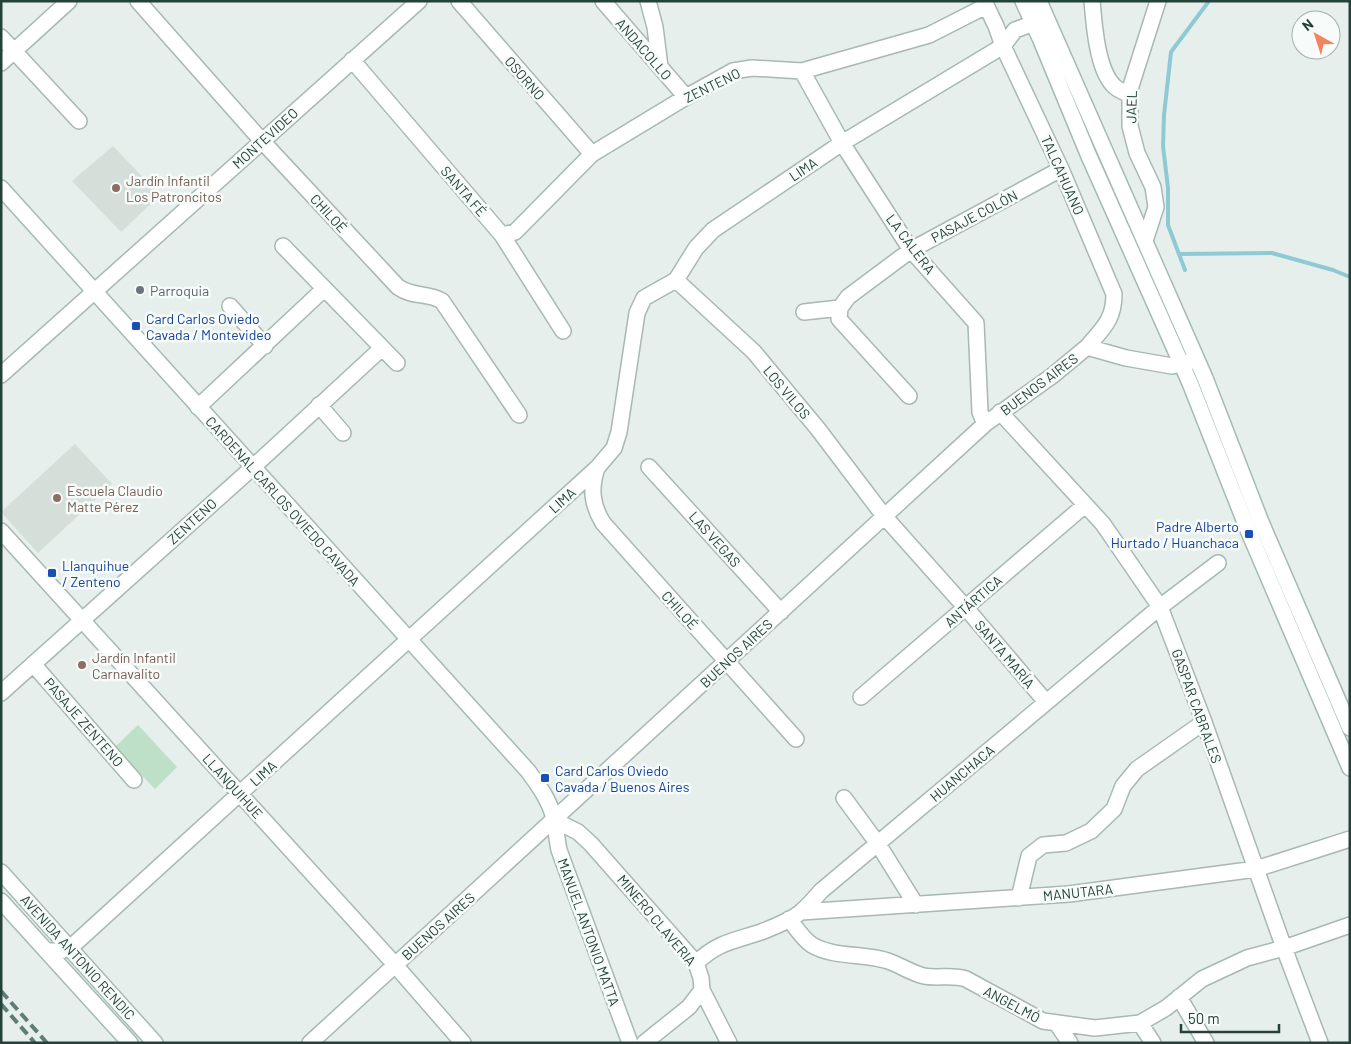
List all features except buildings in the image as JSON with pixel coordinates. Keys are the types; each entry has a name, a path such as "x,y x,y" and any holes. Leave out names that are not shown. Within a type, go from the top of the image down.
{"street":[{"path":"1,63 69,1"},
{"name":"CHILOÉ","path":"138,1 262,141 398,287 408,293 434,296 442,302 519,415"},
{"name":"MONTEVIDEO","path":"1,375 419,1"},
{"name":"OSORNO","path":"459,1 592,154"},
{"name":"ANDACOLLO","path":"603,1 686,97"},
{"path":"648,1 655,27 660,67"},
{"path":"1023,1 1040,21 1145,241 1196,360 1261,522 1350,728"},
{"path":"1040,1 1040,21 1088,154 1181,364 1248,530 1350,768"},
{"path":"1092,1 1094,27 1105,75 1114,87 1130,95"},
{"name":"JAEL","path":"1145,241 1156,207 1153,187 1137,153 1130,126 1130,89 1159,2"},
{"name":"ZENTENO","path":"502,236 515,232 592,154 686,97 734,71 752,68 802,71 929,35 985,4"},
{"name":"TALCAHUANO","path":"985,4 1061,169 1114,294 1114,309 1107,323 1087,347"},
{"path":"996,26 1015,30 1040,21"},
{"name":"LIMA","path":"70,948 597,468 614,448 619,432 637,313 644,298 676,280 696,248 712,230 842,143 1003,46 1015,30"},
{"path":"1,37 79,121"},
{"name":"SANTA FÉ","path":"352,60 502,236 563,331"},
{"name":"LA CALERA","path":"802,71 842,143 911,250 976,323 980,412 985,424"},
{"name":"PASAJE COLÓN","path":"840,308 848,297 911,250 1061,169"},
{"name":"CARDENAL CARLOS OVIEDO CAVADA","path":"1,188 252,468 528,771 549,804 554,820"},
{"path":"282,246 397,364"},
{"name":"LOS VILOS","path":"676,280 754,352 818,428 884,516"},
{"path":"198,407 324,289"},
{"path":"230,306 265,346"},
{"path":"804,312 840,308 839,319 909,396"},
{"name":"BUENOS AIRES","path":"310,1043 884,516 1000,412 1052,376 1087,347 1126,358 1172,366 1196,360"},
{"name":"ZENTENO","path":"1,693 252,468 382,348"},
{"path":"319,405 343,433"},
{"name":"GASPAR CABRALES","path":"1000,412 1103,524 1160,607 1204,722 1284,948 1320,1043"},
{"name":"LAS VEGAS","path":"649,467 781,612"},
{"name":"CHILOÉ","path":"597,468 592,482 592,492 597,513 603,524 796,739"},
{"name":"ANTÁRTICA","path":"861,697 1085,506"},
{"name":"SANTA MARÍA","path":"884,516 1046,702"},
{"name":"LLANQUIHUE","path":"1,531 395,965 463,1043"},
{"name":"HUANCHACA","path":"696,963 707,952 718,946 761,932 795,915 821,891 1160,607 1218,563"},
{"name":"PASAJE ZENTENO","path":"33,664 134,780"},
{"path":"1019,898 1030,856 1043,845 1066,844 1091,831 1114,808 1123,786 1137,769 1204,722"},
{"path":"844,798 878,844 916,905"},
{"name":"MINERO CLAVERIA","path":"554,820 578,832 591,844 696,963 701,978 702,990 729,1043"},
{"name":"MANUEL ANTONIO MATTA","path":"554,820 559,850 630,1043"},
{"name":"MANUTARA","path":"795,915 1069,894 1256,869 1350,839"},
{"name":"AVENIDA ANTONIO RENDIC","path":"1,872 155,1043"},
{"name":"AVENIDA ANTONIO RENDIC","path":"1,901 130,1043"},
{"name":"ANGELMÓ","path":"795,915 804,938 826,951 841,954 859,954 888,961 925,976 956,976 966,979 1044,1021 1095,1028 1140,1023 1166,1008 1202,979 1247,958 1350,926"},
{"path":"47,951 61,951 70,948"},
{"path":"644,1043 689,1008 702,990"},
{"path":"1179,997 1206,1043"},
{"path":"1140,1023 1153,1043"},
{"path":"1057,1024 1070,1043"}],"shaded area":[{"name":"Jardín Infantil Los Patroncitos","path":"113,146 160,195 121,232 72,181"},
{"name":"Escuela Claudio Matte Pérez","path":"75,444 112,484 38,553 1,512"}],"green space":[{"path":"138,725 177,767 155,789 115,747"}],"waterway":[{"path":"1185,270 1168,225 1168,188 1163,146 1164,115 1171,52 1209,1"},
{"path":"1179,254 1272,253 1333,270 1350,277"}],"railway":[{"path":"1,991 47,1043"},
{"path":"1,1004 35,1043"}],"place":[{"name":"Jardín Infantil Los Patroncitos","path":"116,188"},
{"name":"Parroquia","path":"140,290"},
{"name":"Card Carlos Oviedo Cavada / Montevideo","path":"136,326"},
{"name":"Escuela Claudio Matte Pérez","path":"57,498"},
{"name":"Padre Alberto Hurtado / Huanchaca","path":"1249,534"},
{"name":"Llanquihue / Zenteno","path":"52,573"},
{"name":"Jardín Infantil Carnavalito","path":"82,665"},
{"name":"Card Carlos Oviedo Cavada / Buenos Aires","path":"545,778"}]}
